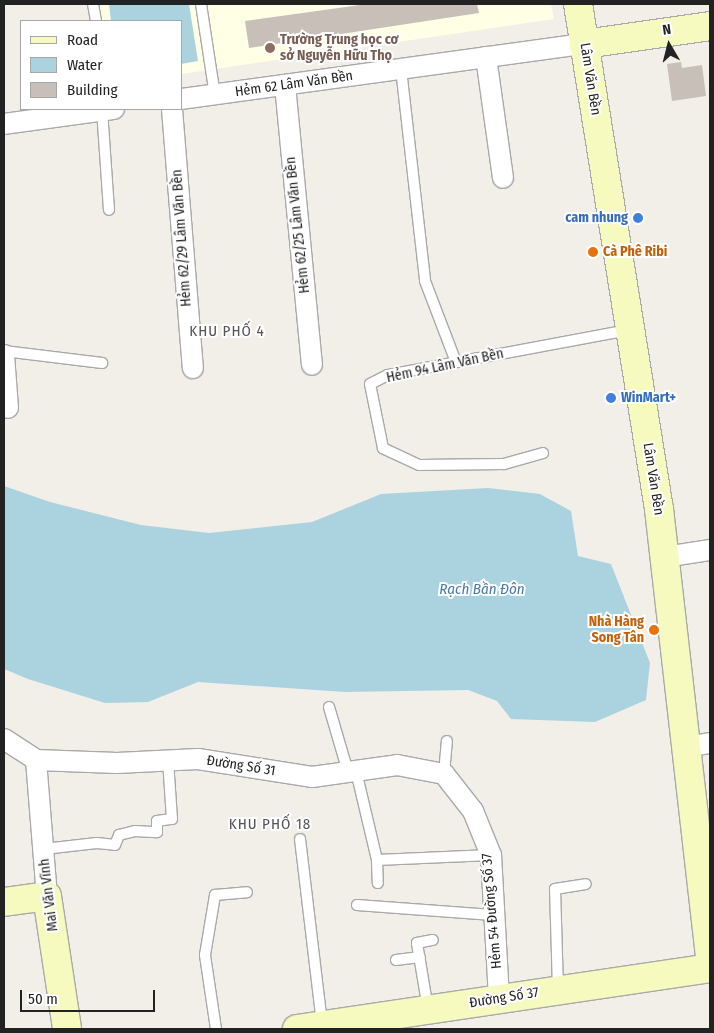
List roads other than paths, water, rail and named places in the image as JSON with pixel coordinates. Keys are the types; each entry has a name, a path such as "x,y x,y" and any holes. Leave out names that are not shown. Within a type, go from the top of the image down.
{"street":[{"name":"Lâm Văn Bền","path":"578,4 659,509 664,557 699,745 710,956"},
{"path":"584,44 710,26"},
{"name":"Hẻm 62 Lâm Văn Bền","path":"182,99 584,44"},
{"path":"486,57 503,178"},
{"name":"Hẻm 62/25 Lâm Văn Bền","path":"284,85 312,365"},
{"path":"4,124 102,110"},
{"name":"Hẻm 62/29 Lâm Văn Bền","path":"172,110 193,368"},
{"path":"4,353 6,395"},
{"path":"664,557 710,550"},
{"path":"4,739 36,760"},
{"name":"Đường Số 31","path":"36,760 116,763 198,759 312,777 397,765 444,774"},
{"name":"Mai Văn Vĩnh","path":"36,760 47,896 67,1029"},
{"name":"Hẻm 54 Đường Số 37","path":"444,774 473,812 490,854 499,999"},
{"path":"4,902 47,896"},
{"name":"Đường Số 37","path":"310,1027 710,968"}],"lane":[{"path":"93,4 96,20"},
{"path":"201,4 215,94"},
{"path":"401,69 425,281 456,362"},
{"path":"109,110 109,210"},
{"name":"Hẻm 94 Lâm Văn Bền","path":"543,453 504,464 419,465 383,448 370,384 388,375 630,330"},
{"path":"4,353 102,363"},
{"path":"329,707 352,771 377,860 378,883"},
{"path":"444,774 448,741"},
{"path":"44,849 97,843 115,845 119,835 135,832 157,832 157,821 172,819 168,760"},
{"path":"300,839 310,1027"},
{"path":"377,860 490,854"},
{"path":"558,990 555,889 586,884"},
{"path":"216,1029 205,955 215,895 247,892"},
{"path":"357,905 493,914"},
{"path":"428,1010 417,943 433,940"},
{"path":"396,960 420,957"}],"water":[{"path":"109,4 189,4 198,61 182,64 182,20 111,20"},
{"name":"Rạch Bần Đôn","path":"4,486 50,502 141,525 209,533 312,522 381,494 488,488 540,494 571,511 578,556 611,564 650,663 646,700 595,722 511,719 497,701 468,690 345,692 198,682 148,702 105,703 28,679 4,669"}],"place":[{"name":"Trường Trung học cơ sở Nguyễn Hữu Thọ","path":"270,48"},
{"name":"cam nhung","path":"638,218"},
{"name":"Cà Phê Ribi","path":"593,252"},
{"name":"WinMart+","path":"611,398"},
{"name":"Nhà Hàng Song Tân","path":"654,630"}],"district":[{"name":"KHU PHỐ 4","path":"227,332"},
{"name":"KHU PHỐ 18","path":"270,825"}]}
